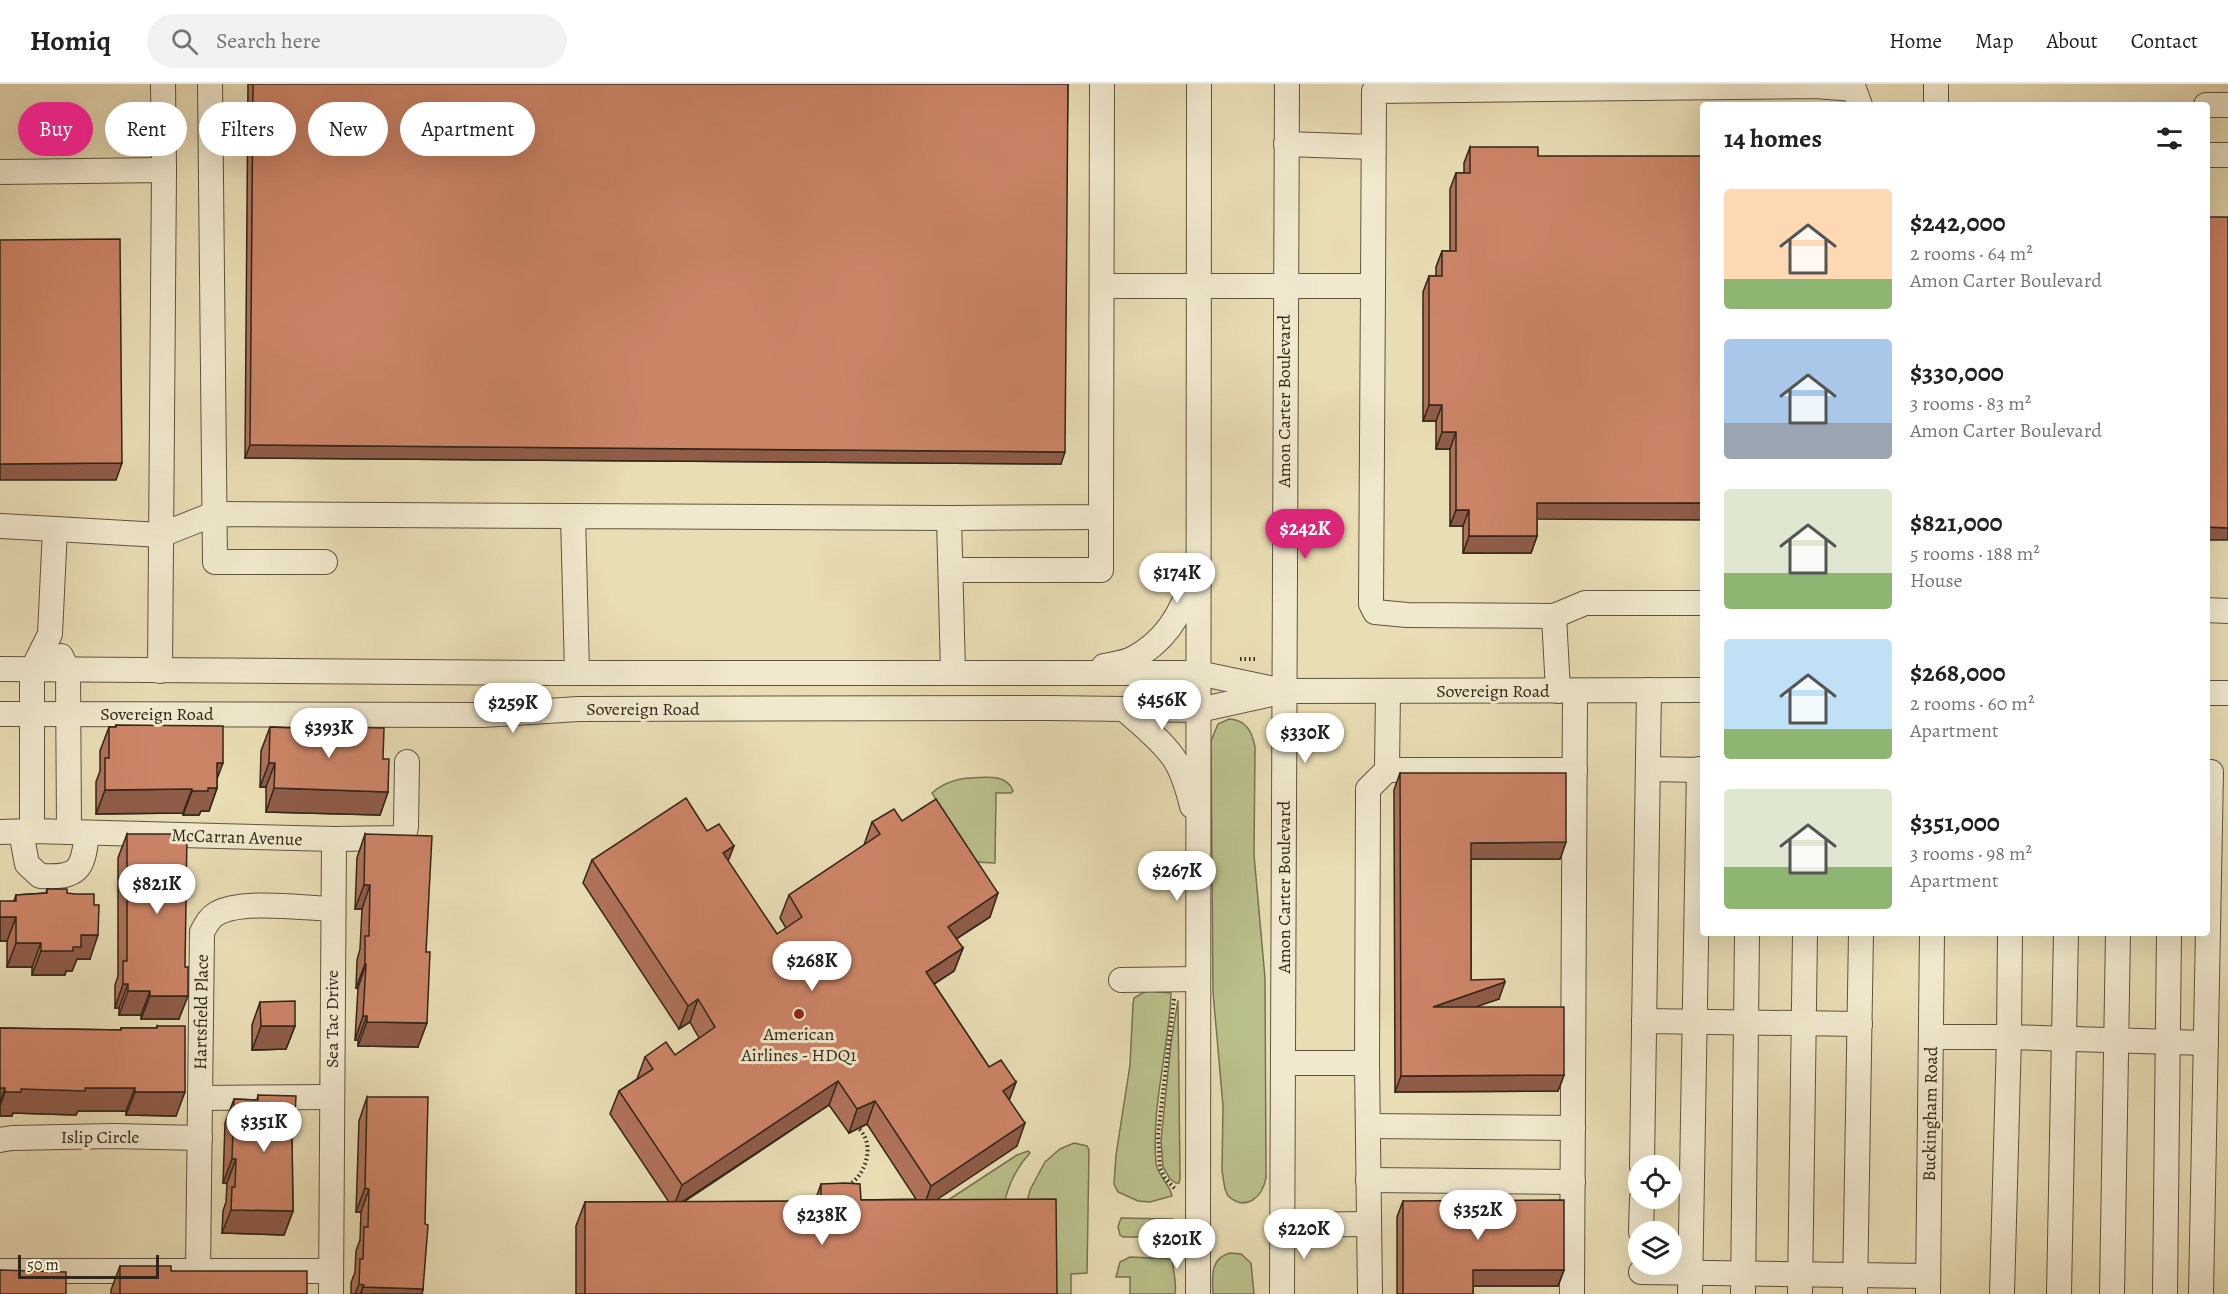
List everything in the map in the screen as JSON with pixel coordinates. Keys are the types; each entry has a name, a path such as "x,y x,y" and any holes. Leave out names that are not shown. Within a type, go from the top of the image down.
{"street":[{"path":"160,671 163,84"},
{"path":"210,84 215,562 325,562"},
{"path":"951,570 1101,570 1102,84"},
{"path":"1198,1294 1199,84"},
{"name":"Amon Carter Boulevard","path":"1282,1294 1284,286 1287,84"},
{"path":"1936,84 1936,102"},
{"path":"1700,603 1585,603 1554,616 1407,615 1375,612 1371,604 1374,91 1815,86 1854,89 1859,102"},
{"path":"2210,105 2228,105"},
{"path":"1286,144 1373,147"},
{"path":"2210,155 2228,155"},
{"path":"0,172 164,170"},
{"path":"1102,286 1373,286"},
{"path":"0,526 161,535 214,514 1101,517"},
{"path":"573,516 577,673"},
{"path":"949,518 953,673"},
{"path":"50,634 68,670 68,715 78,832 85,856 78,869 63,877 40,876 27,864 18,832 32,715 32,670 50,634 55,530"},
{"path":"1031,673 1111,665 1130,660 1157,643 1174,623 1187,596 1198,552"},
{"path":"2210,610 2228,611"},
{"path":"1554,616 1575,770 1572,1294"},
{"name":"Sovereign Road","path":"0,669 577,673 1198,673 1284,691 1700,690"},
{"path":"1642,1155 1649,690"},
{"name":"Sovereign Road","path":"0,714 483,715 578,709 1199,710 1284,691"},
{"path":"1370,1294 1367,1063 1368,789 1387,770 1388,691"},
{"path":"2210,693 2228,693"},
{"path":"1125,710 1173,758 1187,786 1199,829"},
{"name":"McCarran Avenue","path":"18,832 334,839 398,838 404,835 406,827 407,762"},
{"path":"1648,769 1700,770"},
{"path":"1387,770 1575,770"},
{"path":"2210,772 2210,826"},
{"path":"1690,1283 1700,812"},
{"name":"Sea Tac Drive","path":"330,1283 334,839"},
{"name":"Hartsfield Place","path":"198,1271 202,932 214,915 225,909 242,906 333,909"},
{"path":"1744,1283 1747,936"},
{"path":"1800,1284 1805,936"},
{"path":"1855,1284 1861,936"},
{"name":"Buckingham Road","path":"1928,1285 1932,936"},
{"path":"2002,1294 2010,936"},
{"path":"2059,1294 2066,936"},
{"path":"2112,1294 2118,936"},
{"path":"2165,1294 2169,936"},
{"path":"2201,1294 2208,936"},
{"path":"1121,980 1198,979"},
{"path":"1644,1021 1860,1024"},
{"path":"1931,1037 2206,1043"},
{"path":"1284,1063 1367,1063"},
{"path":"200,1098 332,1097"},
{"path":"1368,1126 1574,1128"},
{"name":"Islip Circle","path":"0,1140 114,1136 200,1138"},
{"path":"1368,1180 1573,1182"},
{"path":"1283,1225 1368,1224"},
{"path":"0,1271 198,1271 330,1283"},
{"path":"1641,1277 1690,1283 1928,1285"}],"path":[{"path":"1175,997 1158,1135 1160,1168 1165,1178 1176,1190"},
{"path":"843,1186 855,1180 865,1166 866,1141 863,1132 858,1128"}],"green space":[{"path":"1229,719 1247,727 1255,747 1254,855 1265,978 1266,1177 1257,1196 1253,1200 1241,1203 1228,1196 1222,1171 1223,1106 1213,992 1211,741 1218,724"},
{"path":"970,778 1001,779 1013,791 996,793 995,863 974,862 932,793 950,782"},
{"path":"1146,991 1171,993 1155,1142 1157,1168 1172,1196 1150,1202 1138,1201 1118,1192 1114,1184 1116,1155 1130,1065 1133,1004 1134,998"},
{"path":"1178,1000 1180,1179 1179,1183 1176,1183 1170,1179 1163,1167 1161,1140"},
{"path":"1074,1143 1087,1146 1089,1150 1087,1273 1071,1274 1071,1294 1048,1294 1026,1206 1030,1190 1045,1162 1060,1149"},
{"path":"1028,1151 1030,1153 1012,1179 1003,1209 913,1223 1017,1155"},
{"path":"1121,1218 1173,1219 1173,1237 1123,1237 1118,1227"},
{"path":"1230,1253 1241,1254 1251,1263 1254,1294 1213,1294 1213,1275 1216,1264 1219,1259"},
{"path":"1130,1257 1172,1259 1175,1294 1130,1294 1130,1277 1116,1277 1120,1262"}],"building":[{"path":"253,84 1068,84 1065,452 250,445 252,156 296,156 296,102 253,102"},
{"path":"1470,147 1538,147 1538,156 1700,156 1700,503 1537,503 1537,536 1469,536 1469,510 1456,510 1456,432 1442,432 1442,405 1429,405 1429,276 1442,276 1442,251 1456,251 1456,173 1470,173"},
{"path":"2210,217 2228,217 2228,528 2210,527"},
{"path":"120,239 122,463 0,464 0,240"},
{"path":"116,725 223,726 223,763 217,763 217,788 208,788 208,791 192,791 192,789 105,790 105,758 109,758 109,727 116,727"},
{"path":"270,727 340,730 340,727 384,728 383,759 389,759 388,792 274,788 275,763 269,763"},
{"path":"1400,773 1566,773 1566,842 1471,843 1471,980 1504,979 1505,982 1433,1007 1564,1007 1564,1075 1401,1076"},
{"name":"American Airlines - HDQ1","path":"686,798 707,831 719,824 734,846 723,853 777,934 802,917 789,895 880,834 872,822 894,809 902,821 936,799 998,893 948,927 963,948 926,972 989,1067 1001,1060 1016,1082 1003,1091 1025,1123 931,1186 875,1101 857,1109 838,1081 682,1185 619,1091 653,1069 645,1057 666,1042 675,1055 715,1027 698,999 688,1006 592,860"},
{"path":"127,834 187,834 185,967 188,967 188,996 150,996 150,991 128,991 128,984 123,984 123,961 127,961"},
{"path":"365,834 432,836 426,952 430,952 427,1023 367,1022 367,1016 363,1016 365,936 369,936 370,885 364,885"},
{"path":"47,889 67,889 67,893 94,894 94,905 99,905 98,935 81,935 81,947 73,947 73,951 41,951 41,943 16,943 16,917 0,917 0,901 16,901 16,895 47,893"},
{"path":"295,1001 295,1026 261,1026 260,1002"},
{"path":"157,1026 185,1026 185,1092 135,1092 135,1088 85,1088 85,1091 21,1089 21,1092 5,1092 5,1088 0,1088 0,1028 121,1030 121,1028 157,1028"},
{"path":"258,1095 296,1096 294,1135 292,1135 293,1211 231,1210 236,1159 232,1159 234,1099 258,1100"},
{"path":"367,1097 428,1097 425,1224 428,1225 423,1289 363,1287 364,1285 359,1284 360,1259 363,1259 364,1227 368,1227 369,1189 365,1188"},
{"path":"821,1184 860,1184 861,1200 1056,1199 1057,1294 585,1294 585,1202 821,1201"},
{"path":"1564,1200 1564,1270 1473,1270 1473,1294 1403,1294 1403,1201"},
{"path":"120,1266 171,1266 171,1271 307,1271 307,1294 120,1294"},
{"path":"0,1270 66,1272 66,1294 0,1294"}],"place":[{"name":"American Airlines - HDQ1","path":"799,1014"}]}
